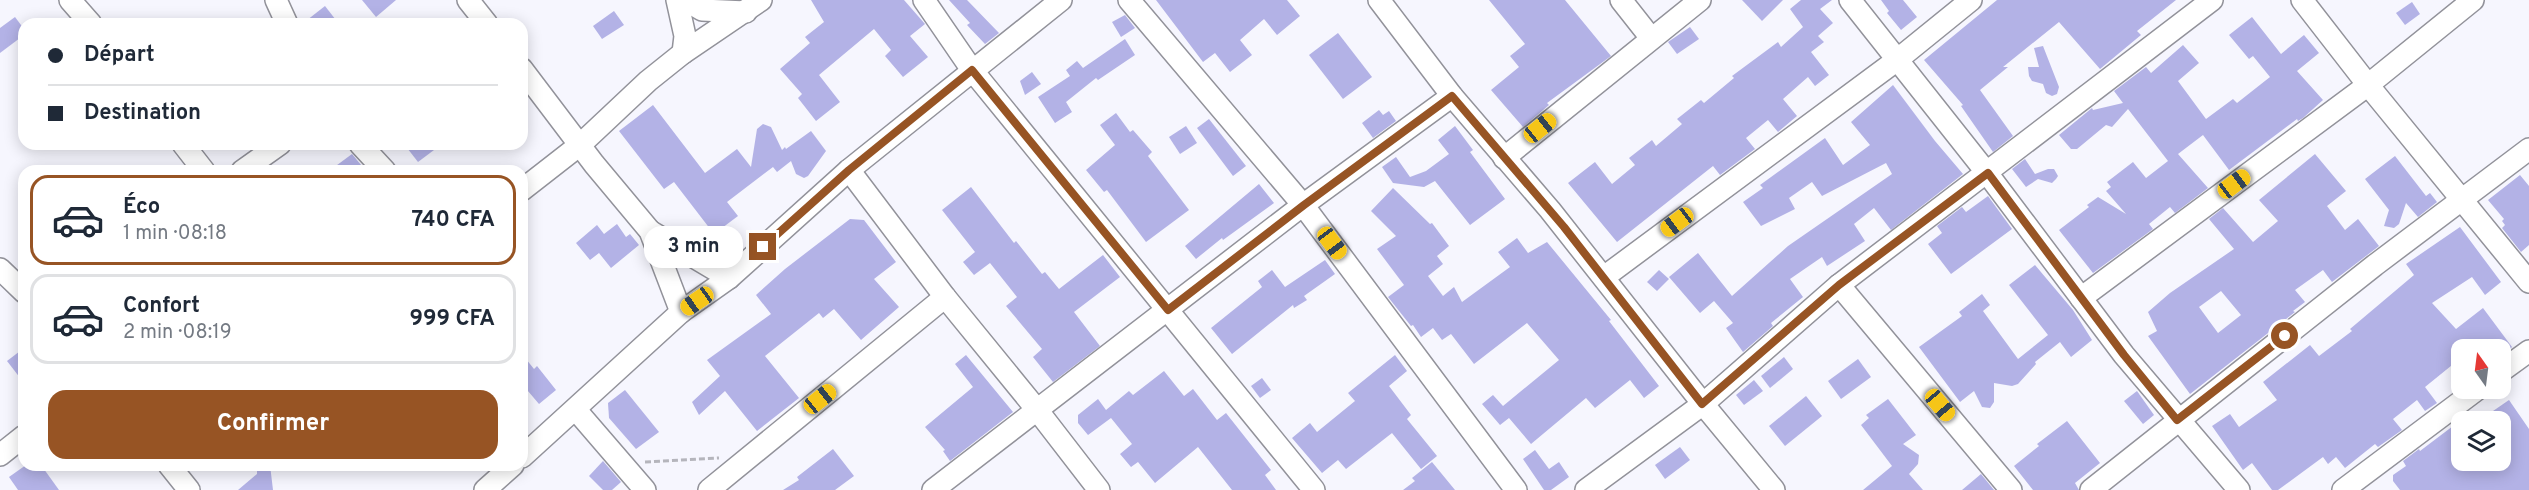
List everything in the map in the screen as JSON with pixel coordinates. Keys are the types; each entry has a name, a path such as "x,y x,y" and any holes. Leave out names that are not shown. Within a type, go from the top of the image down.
{"street":[{"path":"70,0 86,18"},
{"path":"276,0 284,18"},
{"path":"468,0 482,18"},
{"path":"677,0 685,36 683,52"},
{"path":"685,0 702,10 754,6"},
{"path":"924,0 972,70 1314,490"},
{"path":"528,452 681,312 729,278 849,170 1061,0"},
{"path":"1129,0 1304,205 1516,490"},
{"path":"1379,0 1452,96 1604,277 1702,404 1774,490"},
{"path":"1621,0 1651,38"},
{"path":"1504,158 1700,0"},
{"path":"1850,0 1988,173 2081,298 2177,420 2239,490"},
{"path":"1604,277 1896,60 1971,0"},
{"path":"1586,490 1702,404 1839,285 2212,0"},
{"path":"2302,0 2368,85 2529,282"},
{"path":"2081,298 2368,85 2473,0"},
{"path":"528,185 580,144 683,52 754,6"},
{"path":"528,77 594,164 650,231 681,312"},
{"path":"933,490 1304,205 1452,96"},
{"path":"2091,490 2374,265 2529,149"},
{"path":"188,150 199,165"},
{"path":"250,165 272,150"},
{"path":"366,150 379,165"},
{"path":"849,170 945,297 1099,490"},
{"path":"650,231 729,278"},
{"path":"0,269 18,286"},
{"path":"1839,285 2011,490"},
{"path":"709,490 945,297"},
{"path":"2511,364 2529,351"},
{"path":"2343,490 2464,399"},
{"path":"576,410 645,490"},
{"path":"0,455 18,441"},
{"path":"176,471 189,490"},
{"path":"485,490 506,471"}],"path":[{"path":"622,464 749,457"}],"building":[{"path":"362,0 396,0 376,17"},
{"path":"811,0 904,0 925,24 910,36 928,57 903,77 885,56 891,50 874,29 819,75 840,102 816,121 798,98 802,94 780,69 810,43 805,37 824,22"},
{"path":"949,0 967,0 999,33 985,44 967,25 970,23"},
{"path":"1156,0 1287,0 1300,16 1277,35 1264,19 1240,40 1252,55 1230,72 1215,53 1203,62"},
{"path":"1489,0 1565,0 1611,56 1547,103 1549,105 1523,127 1491,90 1519,67 1510,56 1525,44"},
{"path":"1742,0 1783,0 1762,21"},
{"path":"1801,0 1832,0 1820,9 1833,23 1818,36 1824,42 1811,52 1829,75 1815,86 1808,77 1783,99 1797,116 1778,132 1768,120 1746,138 1755,149 1720,175 1713,166 1617,242 1568,183 1595,162 1612,184 1635,165 1629,158 1652,140 1656,146 1682,124 1677,119 1701,100 1704,103 1734,78 1732,76 1778,42 1781,47 1803,27 1790,9"},
{"path":"1881,0 1903,0 1917,17 1901,30 1887,13 1889,11"},
{"path":"1997,0 2176,0 2137,31 2141,35 2100,69 2059,22 2003,67 2008,67 1980,90 2013,136 1993,152 1961,106 1963,105 1924,60"},
{"path":"2412,2 2420,14 2405,25 2396,13"},
{"path":"325,6 334,18 310,18"},
{"path":"614,11 624,25 602,39 593,26"},
{"path":"1125,15 1135,28 1121,37 1112,22"},
{"path":"15,17 18,21 18,40 0,53 0,28"},
{"path":"2252,17 2281,54 2304,35 2319,53 2297,71 2323,100 2303,118 2298,121 2297,119 2229,170 2203,135 2178,154 2208,188 2175,213 2170,207 2149,224 2153,229 2093,273 2059,230 2089,207 2087,205 2098,197 2126,214 2106,191 2111,187 2107,182 2133,162 2146,178 2168,161 2128,109 2112,127 2106,125 2077,149 2071,149 2059,135 2092,108 2093,110 2123,103 2114,91 2146,67 2151,73 2183,45 2199,63 2178,81 2206,119 2233,99 2237,103 2270,77 2253,56 2249,59 2229,35"},
{"path":"1690,27 1699,39 1677,54 1668,42"},
{"path":"1338,33 1372,77 1343,99 1309,55"},
{"path":"1125,39 1135,55 1098,80 1096,78 1066,102 1072,112 1055,123 1038,97 1070,76 1066,70 1077,61 1083,68"},
{"path":"2043,46 2059,87 2057,94 2052,96 2046,93 2043,84 2032,81 2029,76 2028,67 2039,67 2034,48"},
{"path":"1032,72 1041,84 1025,95 1020,81"},
{"path":"1893,85 1963,174 1891,230 1874,208 1854,224 1865,241 1827,266 1822,257 1790,279 1803,297 1771,323 1773,326 1743,352 1726,328 1733,323 1714,301 1700,313 1669,277 1698,253 1732,296 1788,246 1892,174 1886,163 1822,196 1812,182 1789,198 1795,209 1761,226 1743,202 1763,188 1760,185 1825,138 1843,165 1870,145 1851,122"},
{"path":"653,105 705,173 737,149 751,167 757,129 763,124 771,127 782,150 811,131 826,151 808,176 804,178 796,174 791,161 777,172 773,167 727,202 738,216 714,234 674,182 664,189 619,131"},
{"path":"1379,110 1383,115 1389,111 1396,121 1373,138 1362,123"},
{"path":"1116,113 1130,132 1133,130 1152,152 1148,156 1189,210 1146,242 1107,190 1104,192 1086,170 1115,145 1100,125"},
{"path":"1209,119 1246,166 1233,176 1197,128"},
{"path":"1186,126 1197,143 1180,154 1169,137"},
{"path":"1455,126 1473,150 1470,152 1505,199 1470,225 1435,181 1424,187 1393,183 1382,167 1396,157 1410,177 1426,171 1449,154 1438,140"},
{"path":"409,150 434,150 418,162"},
{"path":"352,154 361,165 337,165"},
{"path":"2315,154 2346,191 2327,206 2345,230 2358,219 2379,246 2332,282 2323,270 2295,290 2305,302 2293,311 2295,312 2190,394 2148,336 2157,331 2148,312 2170,293 2234,249 2209,219 2223,208 2253,242 2278,221 2259,200","holes":["2221,291 2241,315 2218,333 2199,307"]},
{"path":"2395,156 2426,196 2430,193 2437,202 2418,217 2406,203 2399,224 2394,228 2384,226 2389,210 2365,179"},
{"path":"2025,159 2035,174 2054,169 2058,176 2052,183 2038,179 2026,187 2012,169"},
{"path":"2520,175 2529,186 2529,245 2521,252 2502,228 2505,225 2502,221 2504,219 2488,200"},
{"path":"1259,184 1274,203 1223,240 1222,238 1196,259 1185,246"},
{"path":"971,187 1014,243 1016,241 1042,274 1045,272 1059,289 1103,255 1120,277 1074,312 1100,346 1053,382 1033,357 1042,349 1006,306 1017,297 990,263 974,275 963,262 975,252 942,210"},
{"path":"1393,188 1430,224 1432,223 1449,246 1437,256 1443,264 1428,276 1443,296 1454,287 1462,302 1510,267 1498,252 1517,238 1528,253 1547,242 1611,320 1609,321 1659,386 1644,398 1630,380 1595,408 1586,398 1531,444 1509,418 1500,425 1482,404 1493,395 1503,406 1559,360 1527,323 1474,364 1451,334 1442,340 1433,328 1421,337 1388,297 1404,285 1377,249 1396,236 1371,211"},
{"path":"1988,196 2012,229 1951,274 1928,244 1942,233 1937,226 1962,207 1966,212"},
{"path":"850,219 864,220 896,262 874,279 899,307 861,340 834,309 823,318 819,313 765,356 799,398 757,431 725,391 699,415 692,402 720,376 707,360 771,314 756,295 785,269"},
{"path":"617,224 626,237 630,234 639,245 611,268 599,253 590,260 576,243 597,225 604,234"},
{"path":"2460,227 2501,282 2485,295 2472,277 2432,303 2456,329 2483,308 2506,339 2451,339 2451,366 2425,387 2437,403 2425,411 2417,400 2393,419 2402,430 2378,447 2375,444 2345,468 2336,457 2328,464 2323,457 2278,490 2272,490 2252,463 2243,470 2212,426 2230,414 2239,427 2277,400 2263,382 2310,345 2319,356 2352,331 2350,329 2414,275 2406,264"},
{"path":"1325,260 1335,274 1304,296 1307,300 1294,308 1293,305 1232,354 1211,328 1262,287 1258,281 1272,270 1285,287"},
{"path":"2035,265 2073,310 2092,340 2071,357 2060,342 2035,362 2036,364 2018,384 2012,386 1994,383 1994,402 1990,408 1982,407 1974,391 1960,402 1919,347 1962,316 1959,312 1982,294 1990,305 1983,311 2018,359 2048,335 2009,285"},
{"path":"1659,270 1669,279 1657,291 1647,282"},
{"path":"18,353 18,375 7,361"},
{"path":"966,355 1013,412 950,461 943,451 945,450 925,427 973,387 955,364"},
{"path":"1395,355 1407,371 1389,386 1411,415 1407,419 1437,456 1421,469 1392,433 1346,469 1338,460 1322,473 1292,438 1310,423 1317,432 1355,401 1348,393"},
{"path":"1784,357 1793,369 1770,388 1761,376"},
{"path":"1858,359 1871,377 1841,399 1828,381"},
{"path":"528,362 534,369 537,366 556,390 539,404 528,391"},
{"path":"1164,371 1184,396 1193,389 1217,420 1226,413 1271,470 1265,475 1276,490 1232,490 1198,447 1155,483 1138,462 1131,467 1120,454 1132,444 1111,418 1088,435 1078,423 1078,415 1098,399 1106,410 1129,391 1133,395"},
{"path":"1262,378 1271,390 1260,398 1251,386"},
{"path":"1754,380 1763,391 1744,405 1736,395"},
{"path":"625,390 659,432 636,449 609,418 608,403"},
{"path":"2137,391 2154,415 2143,424 2124,401"},
{"path":"1806,396 1822,416 1785,446 1769,426"},
{"path":"1888,399 1916,435 1903,444 1919,455 1918,464 1909,474 1923,490 1863,490 1892,466 1861,425 1869,418 1866,415"},
{"path":"2509,400 2529,429 2529,490 2400,490 2393,481 2393,475 2406,466 2403,461 2451,428 2451,471 2511,471 2511,411 2493,411"},
{"path":"2067,421 2100,463 2075,483 2079,490 2033,490 2014,466 2039,446 2037,444"},
{"path":"1680,447 1690,460 1665,479 1655,465"},
{"path":"833,449 854,476 835,490 783,490 799,480 797,477"},
{"path":"1535,450 1549,469 1559,462 1569,477 1551,490 1544,490 1523,459"},
{"path":"603,461 621,482 612,490 603,490 589,476"},
{"path":"1432,462 1455,490 1403,490 1415,481 1412,478"},
{"path":"18,471 45,471 59,490 18,490 9,477"},
{"path":"257,471 271,471 273,490 238,490 257,474"},
{"path":"1981,474 1994,490 1962,490"}],"route":[{"path":"763,247 849,170 972,70 1168,310 1304,205 1452,96 1564,227 1702,404 1839,285 1988,173 2124,355 2177,420 2285,336"}]}
